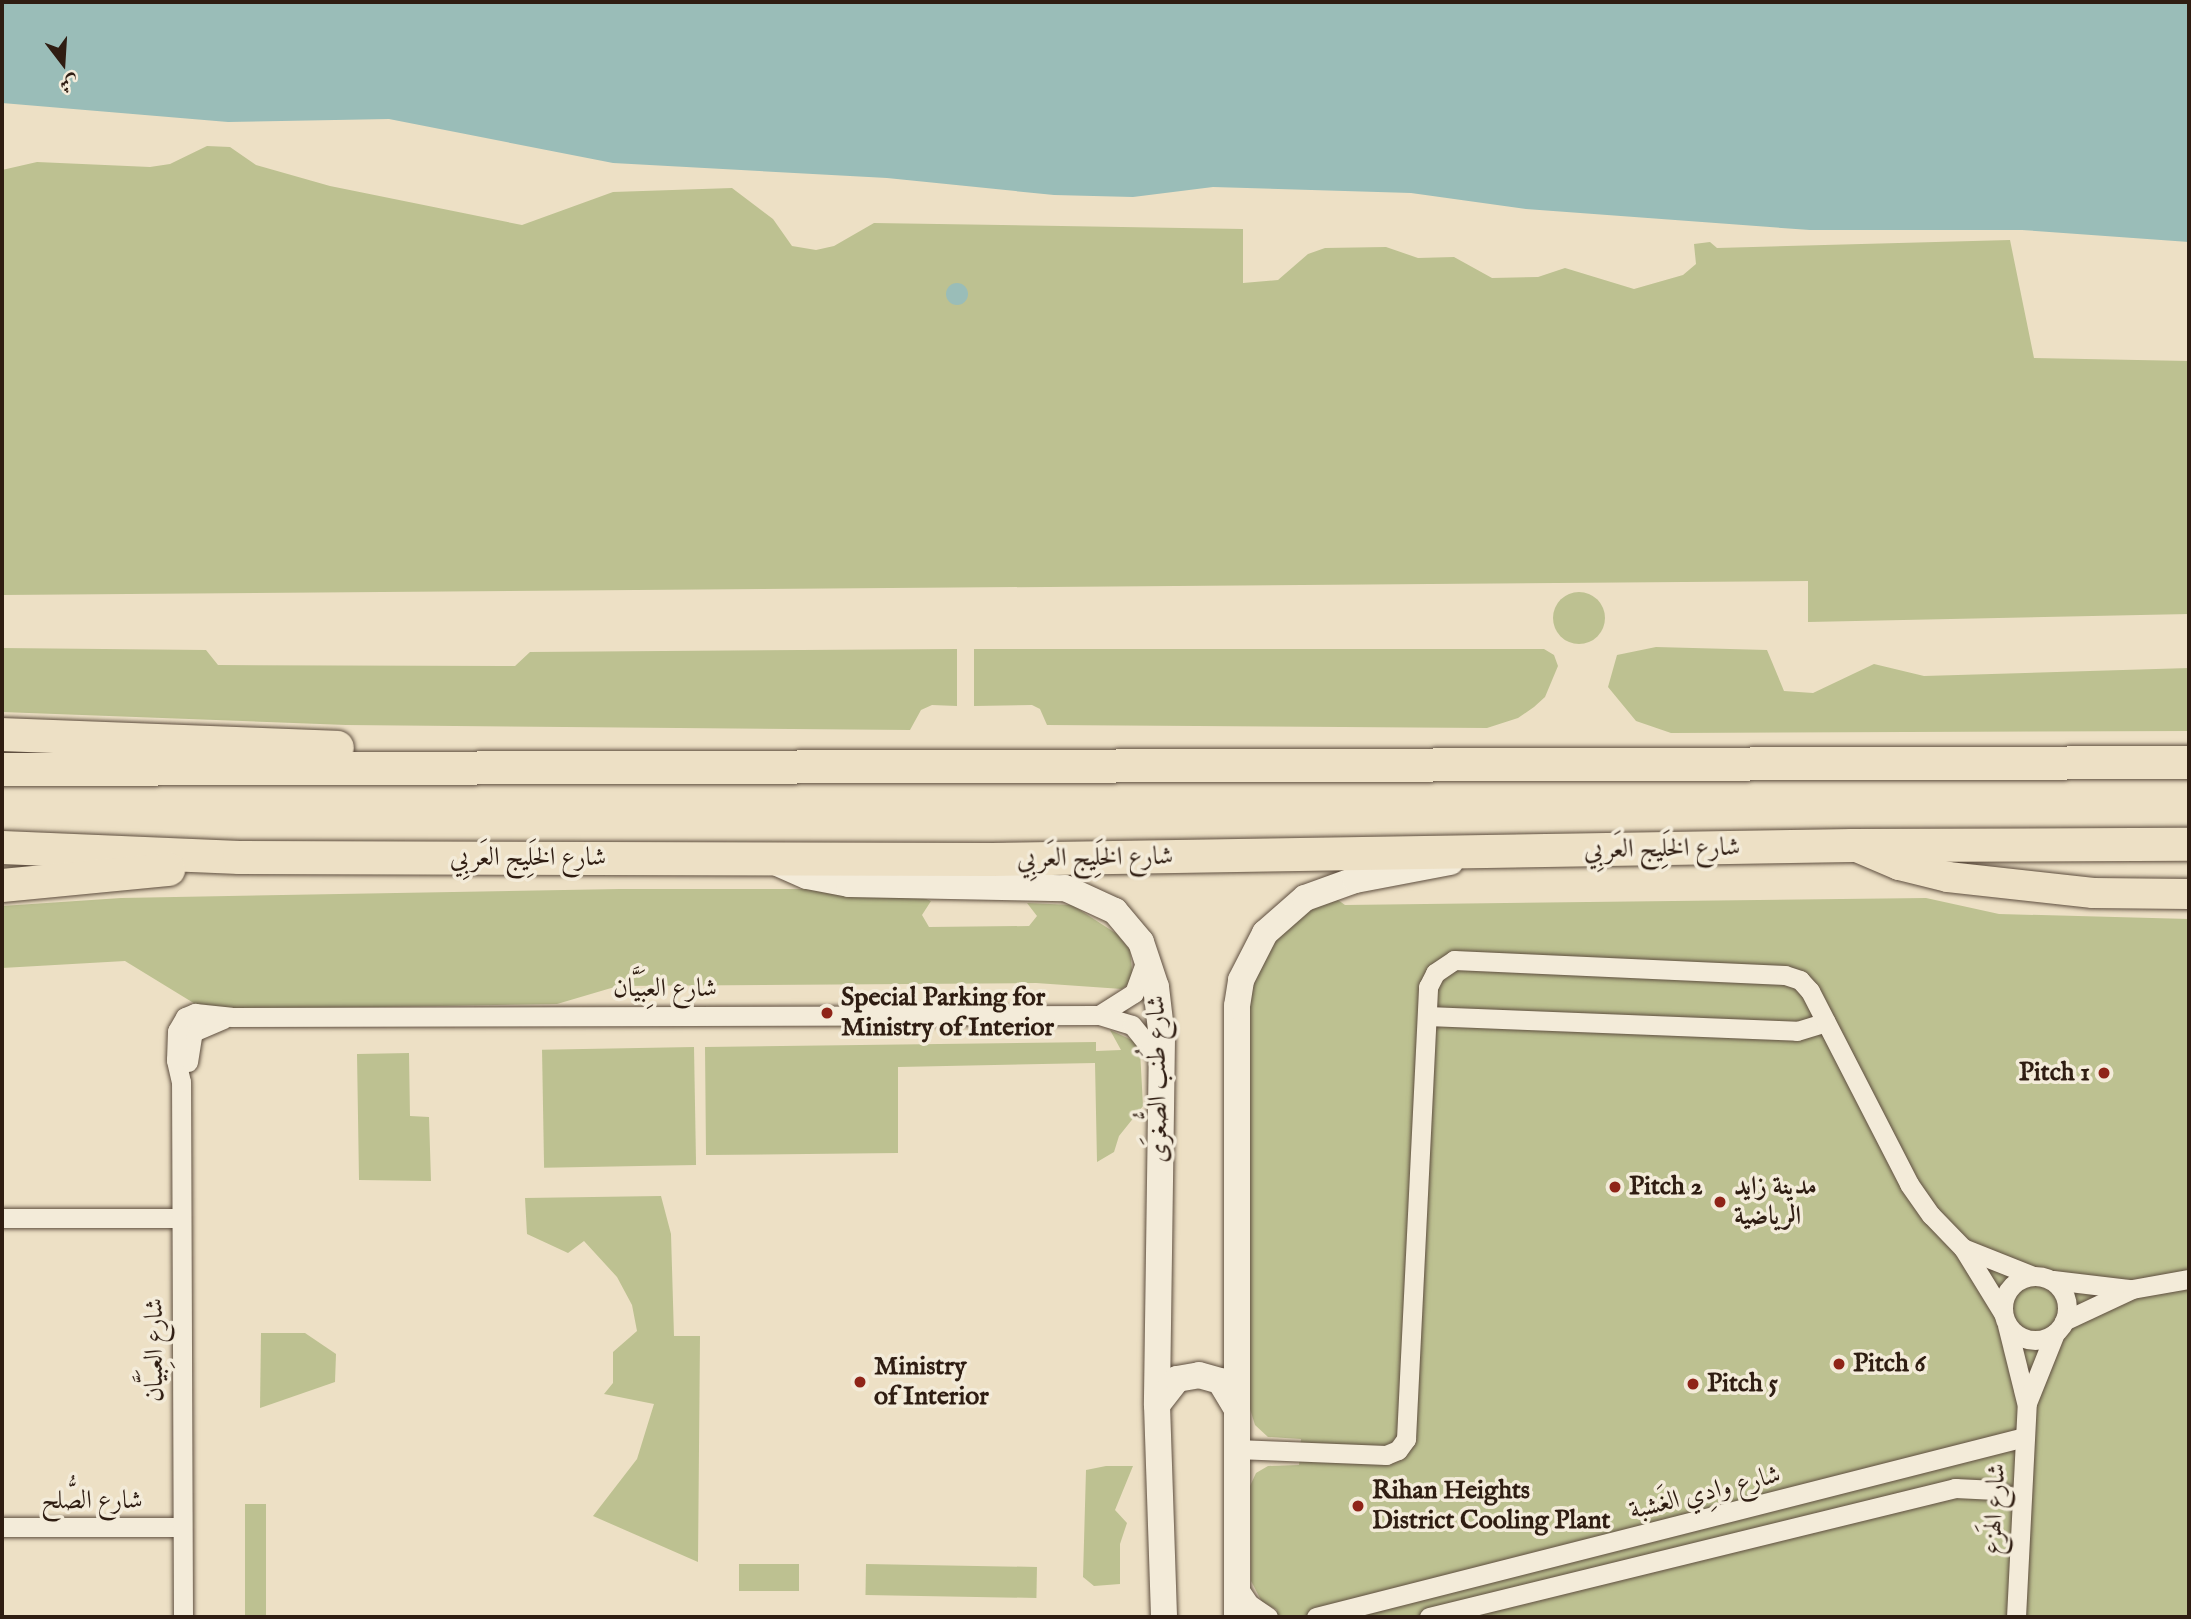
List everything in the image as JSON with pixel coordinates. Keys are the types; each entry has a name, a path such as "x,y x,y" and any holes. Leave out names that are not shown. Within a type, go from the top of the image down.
{"highway":[{"path":"2,734 353,748 446,767"},
{"path":"2,769 2189,762"},
{"name":"شارع الخَلِيج العَربِي","path":"2,847 239,858 768,859 1507,852 1852,845 2189,844"},
{"path":"2,885 129,875 239,858"}],"main road":[{"path":"1852,845 1899,865 1948,877 2093,893 2189,894"}],"street":[{"path":"1237,1617 1237,1006 1251,955 1283,914 1329,887 1507,852"},
{"name":"شارع طُنب الصُّغرَى","path":"768,859 807,876 849,884 1065,888 1115,911 1134,930 1148,955 1160,1004 1162,1062 1157,1405 1164,1617"},
{"path":"1099,1014 1134,993 1148,955"},
{"path":"1236,1449 1385,1455 1398,1450 1406,1439 1431,979 1441,967 1462,959 1785,975 1806,985 1909,1184 1931,1215 1963,1248 2031,1275 2053,1280 2132,1289 2189,1279"},
{"name":"شارع العِبَيَّان","path":"183,1617 181,1082 193,1032 202,1024 231,1017 1099,1014 1132,1025 1162,1062"},
{"path":"1427,1016 1797,1031 1826,1022"},
{"path":"2,1218 181,1218"},
{"name":"شارع الهَزع","path":"1963,1248 2005,1319 2027,1403 2016,1617"},
{"path":"2031,1275 2007,1291 2005,1319 2018,1335 2033,1340 2132,1289"},
{"path":"2053,1280 2066,1298 2060,1327"},
{"name":"شارع الهَزع","path":"2027,1403 2060,1327"},
{"path":"1157,1405 1168,1386 1199,1375 1220,1381 1236,1409"},
{"name":"شارع وادِي الغَشبة","path":"1316,1617 2025,1437"},
{"name":"شارع وادِي الغَشبة","path":"1429,1617 1955,1488 1996,1490 2021,1502"},
{"name":"شارع الصُّلح","path":"2,1527 182,1527"},
{"path":"1237,1586 1249,1604 1268,1617"}],"green space":[{"path":"207,146 230,147 256,165 330,186 522,225 613,192 732,188 773,219 792,246 816,250 834,246 874,223 1243,229 1243,283 1278,280 1308,254 1325,248 1386,247 1418,258 1454,257 1492,278 1538,277 1565,268 1634,289 1683,275 1696,264 1694,244 1710,242 1717,248 2010,240 2034,358 2189,361 2189,614 1808,622 1808,581 2,595 2,170 37,162 150,167 170,164"},
{"path":"1579,592 1589,594 1597,600 1603,608 1603,628 1597,636 1589,642 1579,644 1569,642 1561,636 1555,628 1553,618 1555,608 1561,600 1569,594"},
{"path":"1656,647 1767,650 1784,691 1813,693 1874,664 1924,676 2189,668 2189,731 1671,733 1636,721 1608,687 1617,655"},
{"path":"2,648 206,650 218,665 504,666 515,666 530,652 957,649 957,706 932,705 921,710 910,730 346,725 2,712"},
{"path":"974,649 1544,649 1554,655 1558,666 1545,697 1534,707 1518,718 1487,728 1047,725 1040,709 1032,705 974,706"},
{"path":"620,889 900,889 931,901 922,915 929,927 1029,926 1037,916 1027,903 1072,905 1117,934 1130,950 1133,980 1122,989 1036,983 618,986 557,1004 205,1010 125,961 2,968 2,906 121,898"},
{"name":"مدينة زايد الرياضية","path":"1331,895 1345,905 1926,898 1999,914 2189,919 2189,1617 1274,1617 1277,1610 1262,1602 1251,1581 1250,1486 1256,1473 1268,1466 1299,1465 1301,1439 1268,1437 1255,1425 1250,1409 1250,996 1270,939"},
{"path":"1110,1030 1132,1040 1140,1050 1143,1106 1119,1136 1114,1152 1097,1162 1095,1063 898,1067 898,1153 706,1155 705,1047 1096,1042 1096,1051 1121,1050"},
{"path":"694,1047 696,1165 544,1168 542,1050"},
{"path":"409,1053 410,1116 429,1117 431,1181 359,1180 357,1054"},
{"path":"661,1196 671,1234 674,1336 700,1336 698,1562 593,1516 637,1459 654,1404 604,1394 613,1383 613,1352 637,1331 632,1305 617,1277 584,1241 568,1253 527,1234 525,1198"},
{"path":"261,1333 305,1333 336,1354 335,1382 260,1408"},
{"path":"1106,1466 1133,1466 1115,1510 1127,1523 1120,1544 1120,1584 1094,1586 1083,1577 1086,1470"},
{"path":"245,1504 266,1504 266,1617 245,1617"},
{"path":"739,1564 799,1564 799,1591 739,1591"},
{"path":"866,1564 1037,1567 1036,1598 865,1595"}],"water":[{"path":"2,2 2189,2 2189,242 2022,230 1810,230 1526,209 1411,193 1213,187 1133,197 1054,195 887,178 613,163 389,119 228,122 2,103"},
{"path":"957,283 965,286 968,294 965,302 957,305 949,302 946,294 949,286"}],"place":[{"name":"Special Parking for Ministry of Interior","path":"827,1013"},
{"name":"Pitch 1","path":"2104,1073"},
{"name":"Pitch 2","path":"1615,1187"},
{"name":"مدينة زايد الرياضية","path":"1720,1202"},
{"name":"Pitch 6","path":"1839,1364"},
{"name":"Ministry of Interior","path":"860,1382"},
{"name":"Pitch 5","path":"1693,1384"},
{"name":"Rihan Heights District Cooling Plant","path":"1358,1506"}]}
